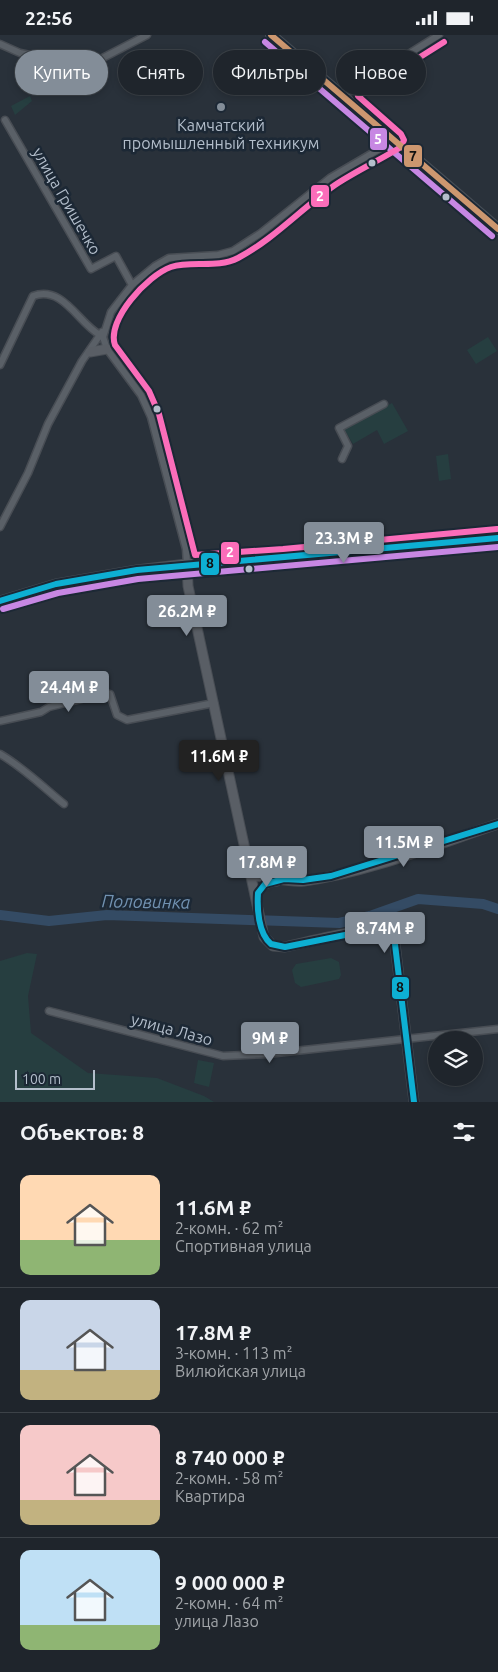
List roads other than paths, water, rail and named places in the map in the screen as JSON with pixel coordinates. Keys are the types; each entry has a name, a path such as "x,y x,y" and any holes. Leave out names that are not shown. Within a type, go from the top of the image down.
{"main road":[{"path":"271,35 498,229"}],"street":[{"path":"0,43 20,53 83,66 91,64 147,35"},
{"path":"344,96 350,90 439,35"},
{"name":"улица Гришечко","path":"5,120 91,269 116,256 132,285"},
{"path":"0,527 28,473 48,424 82,361 90,352 111,312 132,285 150,269 169,258 218,255 233,251 260,233 330,178 395,140"},
{"path":"0,365 33,296 43,292 55,295 93,331 100,335"},
{"path":"105,326 104,337 107,349 141,395 151,417 186,549 188,585 256,899 268,942 285,947 366,930 384,928 391,932 395,944 414,1102"},
{"path":"90,352 107,349"},
{"path":"342,459 348,446 339,428 384,404"},
{"path":"0,601 74,580 187,564 284,558 498,538"},
{"path":"0,721 42,712 49,707 106,693 110,694 117,715 127,720 214,705"},
{"path":"0,754 20,766 37,783 64,804"},
{"path":"251,876 262,875 302,881 330,876 405,856 498,824"},
{"path":"246,850 258,864 279,873 284,879"},
{"path":"256,899 260,888 268,882 284,879"},
{"name":"улица Лазо","path":"49,1011 223,1057 498,1029"}],"waterway":[{"name":"Половинка","path":"0,915 49,921 107,915 339,923 370,916 418,899 483,904 498,909"}],"place":[{"name":"Камчатский промышленный техникум","path":"221,107"}]}
